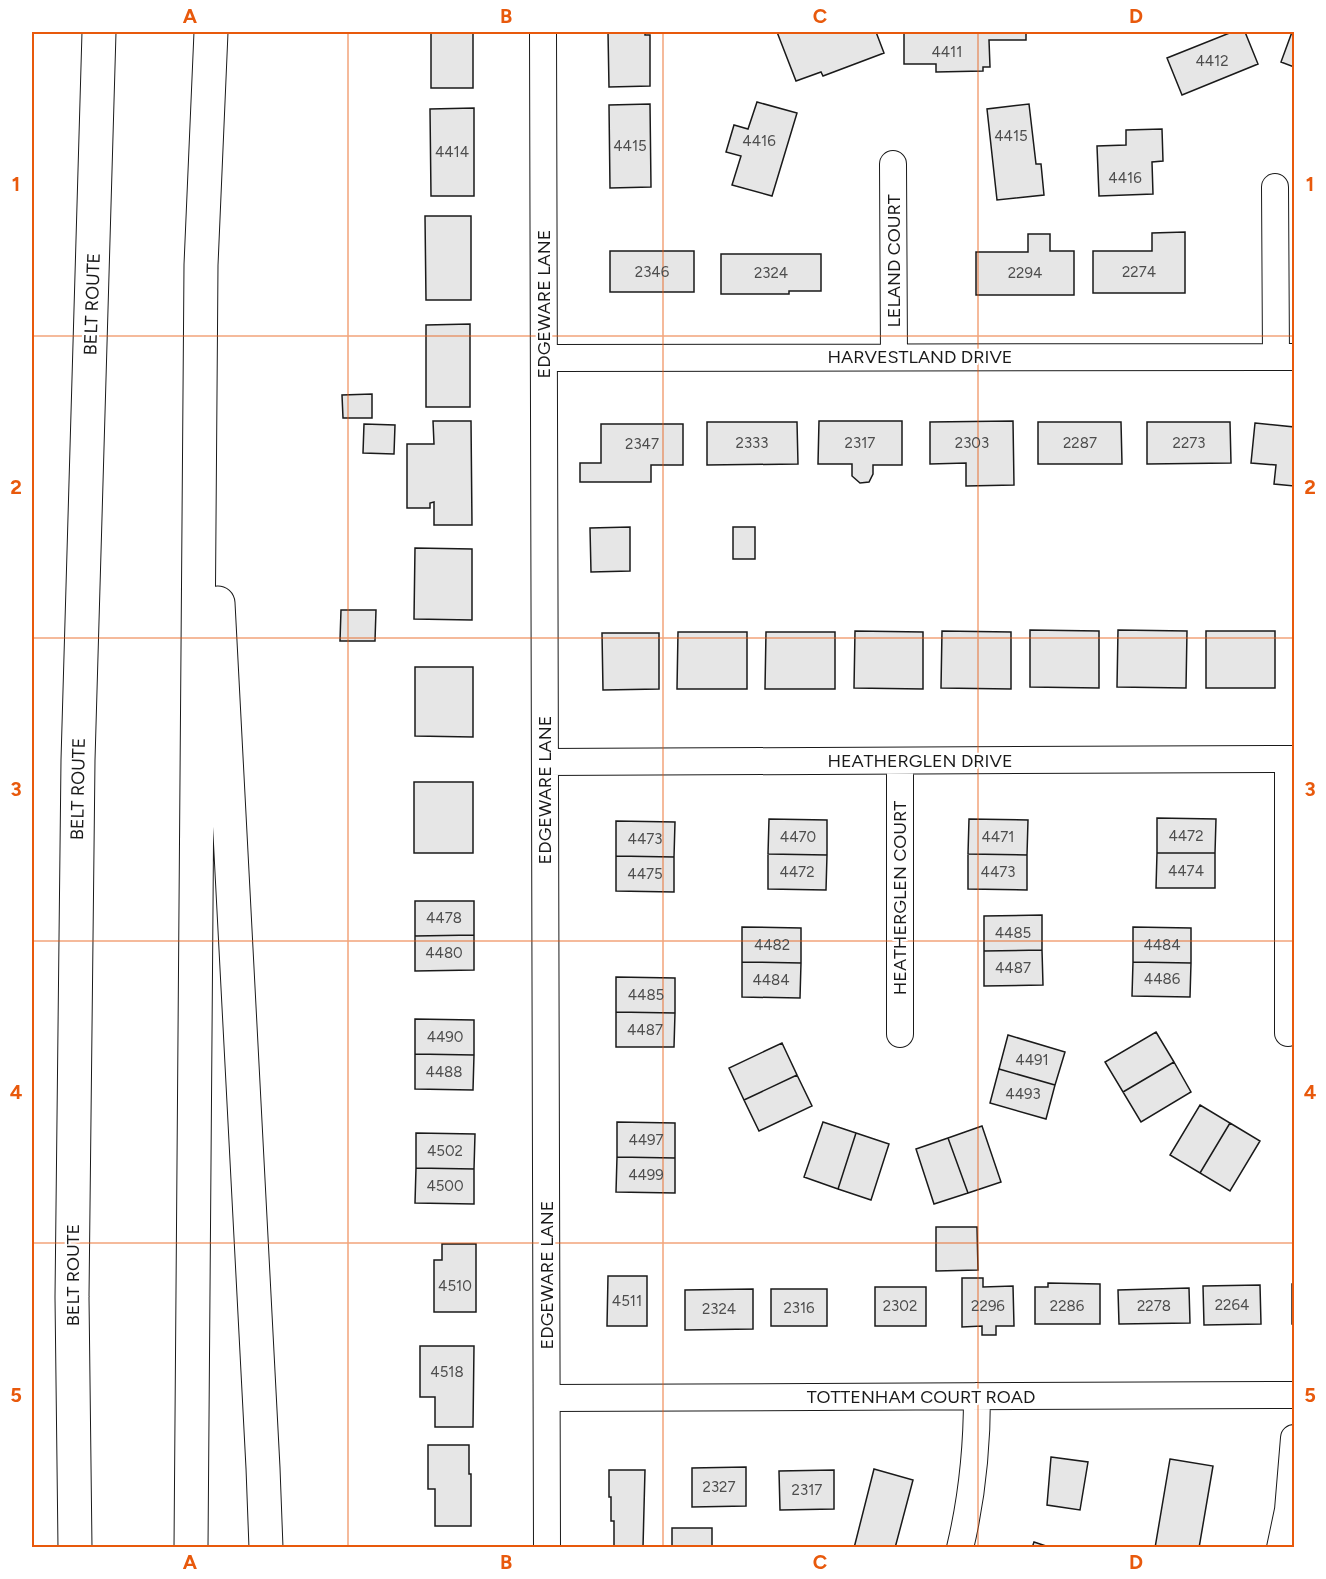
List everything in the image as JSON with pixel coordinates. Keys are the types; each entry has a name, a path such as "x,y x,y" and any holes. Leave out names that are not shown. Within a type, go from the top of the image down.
{"highway":[{"name":"BELT ROUTE","path":"75,1548 72,1297 78,760 99,32"},
{"path":"191,1548 201,266 211,32"},
{"path":"201,266 266,1548"}],"street":[{"name":"EDGEWARE LANE","path":"543,32 547,1548"},
{"name":"LELAND COURT","path":"893,164 894,357"},
{"path":"1275,187 1285,357"},
{"name":"HARVESTLAND DRIVE","path":"544,358 1285,357"},
{"path":"1288,1033 1291,759"},
{"name":"HEATHERGLEN DRIVE","path":"545,762 1291,759"},
{"name":"HEATHERGLEN COURT","path":"900,761 900,1034"},
{"name":"TOTTENHAM COURT ROAD","path":"548,1398 1294,1395"},
{"path":"960,1548 973,1479 977,1396"},
{"path":"1280,1548 1288,1510 1294,1438"}],"building":[{"path":"431,32 473,32 473,88 431,88"},
{"path":"608,32 645,32 645,35 650,35 650,86 609,87"},
{"path":"777,32 876,32 884,53 823,76 821,72 796,81"},
{"path":"904,32 1026,32 1026,40 989,40 990,67 983,67 983,71 936,72 936,64 904,64"},
{"path":"1232,32 1245,32 1258,64 1182,95 1167,58"},
{"path":"1292,32 1294,32 1294,67 1281,62"},
{"path":"757,102 797,113 772,196 732,185 741,156 726,152 734,125 748,129"},
{"path":"650,104 651,187 610,188 609,105"},
{"path":"1029,104 1036,164 1041,164 1044,195 997,200 987,109"},
{"path":"474,108 474,196 431,196 430,109"},
{"path":"1162,129 1163,161 1152,162 1153,194 1099,196 1097,146 1126,145 1126,130"},
{"path":"425,216 471,216 471,300 426,300"},
{"path":"1185,232 1185,293 1093,293 1093,251 1152,251 1152,233"},
{"path":"1028,234 1050,234 1050,251 1074,251 1074,295 976,295 976,252 1028,252"},
{"path":"610,251 694,251 694,292 610,292"},
{"path":"721,254 821,254 821,291 789,291 789,294 721,294"},
{"path":"470,324 470,407 426,407 426,325"},
{"path":"372,394 372,418 343,418 342,395"},
{"path":"433,421 471,421 472,525 434,525 434,502 430,503 430,508 407,508 407,444 434,444"},
{"path":"819,421 902,421 902,465 873,465 873,474 869,482 860,483 852,476 852,464 818,464"},
{"path":"1013,421 1014,485 966,486 966,463 930,464 930,422"},
{"path":"707,422 797,422 798,464 707,465"},
{"path":"1038,422 1121,422 1122,464 1038,464"},
{"path":"1147,422 1230,422 1231,463 1147,464"},
{"path":"1255,423 1294,427 1294,486 1274,484 1276,465 1251,463"},
{"path":"364,424 395,425 394,454 363,453"},
{"path":"601,424 683,424 683,465 651,465 651,482 580,482 580,463 601,463"},
{"path":"630,527 630,571 591,572 590,528"},
{"path":"733,527 755,527 755,559 733,559"},
{"path":"415,548 472,549 472,620 414,619"},
{"path":"341,610 376,610 375,641 340,641"},
{"path":"1294,629 1294,686 1293,686"},
{"path":"1030,630 1099,631 1099,688 1030,687"},
{"path":"1118,630 1187,631 1186,688 1117,687"},
{"path":"855,631 923,632 923,689 854,688"},
{"path":"942,631 1011,632 1011,689 941,688"},
{"path":"1206,631 1275,631 1275,688 1206,688"},
{"path":"678,632 747,632 747,689 677,689"},
{"path":"766,632 835,632 835,689 765,689"},
{"path":"602,633 659,633 659,689 603,690"},
{"path":"415,667 473,667 473,737 415,736"},
{"path":"414,782 473,782 473,853 414,853"},
{"path":"1157,818 1216,819 1215,853 1157,853"},
{"path":"769,819 827,820 827,855 768,854"},
{"path":"969,819 1028,820 1027,855 968,854"},
{"path":"616,821 675,822 674,857 616,856"},
{"path":"1157,853 1215,853 1215,888 1156,888"},
{"path":"768,854 827,855 826,890 768,889"},
{"path":"968,854 1027,855 1027,890 968,889"},
{"path":"616,856 674,857 674,892 616,891"},
{"path":"415,901 474,901 474,935 415,936"},
{"path":"1042,915 1042,950 984,951 984,916"},
{"path":"742,927 801,928 801,963 742,962"},
{"path":"1133,927 1191,928 1191,963 1133,962"},
{"path":"474,935 474,970 415,971 415,936"},
{"path":"1042,950 1043,985 984,986 984,951"},
{"path":"742,962 801,963 800,998 742,997"},
{"path":"1133,962 1191,963 1190,997 1132,996"},
{"path":"616,977 675,978 675,1013 616,1012"},
{"path":"616,1012 675,1013 674,1047 616,1047"},
{"path":"415,1019 474,1020 474,1055 415,1054"},
{"path":"1156,1032 1174,1062 1123,1092 1105,1062"},
{"path":"1008,1035 1065,1052 1055,1085 999,1069"},
{"path":"782,1043 797,1075 744,1100 729,1068"},
{"path":"415,1054 474,1055 473,1090 415,1089"},
{"path":"1174,1062 1191,1092 1141,1122 1123,1092"},
{"path":"999,1069 1055,1085 1046,1119 990,1103"},
{"path":"797,1075 812,1106 759,1131 744,1100"},
{"path":"1200,1105 1230,1123 1200,1173 1170,1155"},
{"path":"617,1122 675,1123 675,1158 617,1157"},
{"path":"823,1122 856,1133 838,1189 804,1177"},
{"path":"1230,1123 1260,1141 1230,1191 1200,1173"},
{"path":"982,1126 1001,1182 968,1193 948,1138"},
{"path":"416,1133 475,1134 474,1169 416,1168"},
{"path":"856,1133 889,1144 871,1200 838,1189"},
{"path":"948,1138 968,1193 934,1204 916,1149"},
{"path":"617,1157 675,1158 675,1193 616,1192"},
{"path":"416,1168 474,1169 474,1204 415,1203"},
{"path":"936,1227 977,1227 978,1270 936,1271"},
{"path":"442,1244 476,1244 476,1312 434,1312 434,1260 442,1260"},
{"path":"608,1276 647,1276 647,1326 607,1326"},
{"path":"962,1278 983,1278 983,1287 1013,1286 1014,1326 996,1326 996,1335 982,1335 982,1326 962,1327"},
{"path":"1048,1283 1100,1284 1100,1324 1035,1324 1035,1287 1048,1287"},
{"path":"1292,1284 1294,1284 1294,1324 1292,1324"},
{"path":"1260,1285 1261,1324 1204,1325 1203,1286"},
{"path":"875,1287 926,1287 926,1326 875,1326"},
{"path":"1189,1288 1190,1323 1119,1324 1118,1290"},
{"path":"753,1289 753,1329 685,1330 685,1290"},
{"path":"771,1289 827,1289 827,1326 771,1326"},
{"path":"420,1346 474,1346 473,1427 435,1427 435,1397 420,1397"},
{"path":"428,1445 469,1445 471,1526 435,1526 435,1489 428,1489"},
{"path":"1051,1457 1088,1462 1080,1510 1047,1505"},
{"path":"1170,1459 1213,1466 1199,1548 1155,1548"},
{"path":"746,1467 746,1506 692,1507 692,1468"},
{"path":"874,1469 913,1480 895,1548 854,1548"},
{"path":"609,1470 645,1470 643,1547 614,1547"},
{"path":"834,1470 834,1509 780,1510 779,1471"},
{"path":"672,1528 712,1528 712,1548 672,1548"},
{"path":"1034,1542 1052,1548 1032,1548"},
{"path":"435,1546 474,1546 474,1548 435,1548"}]}
